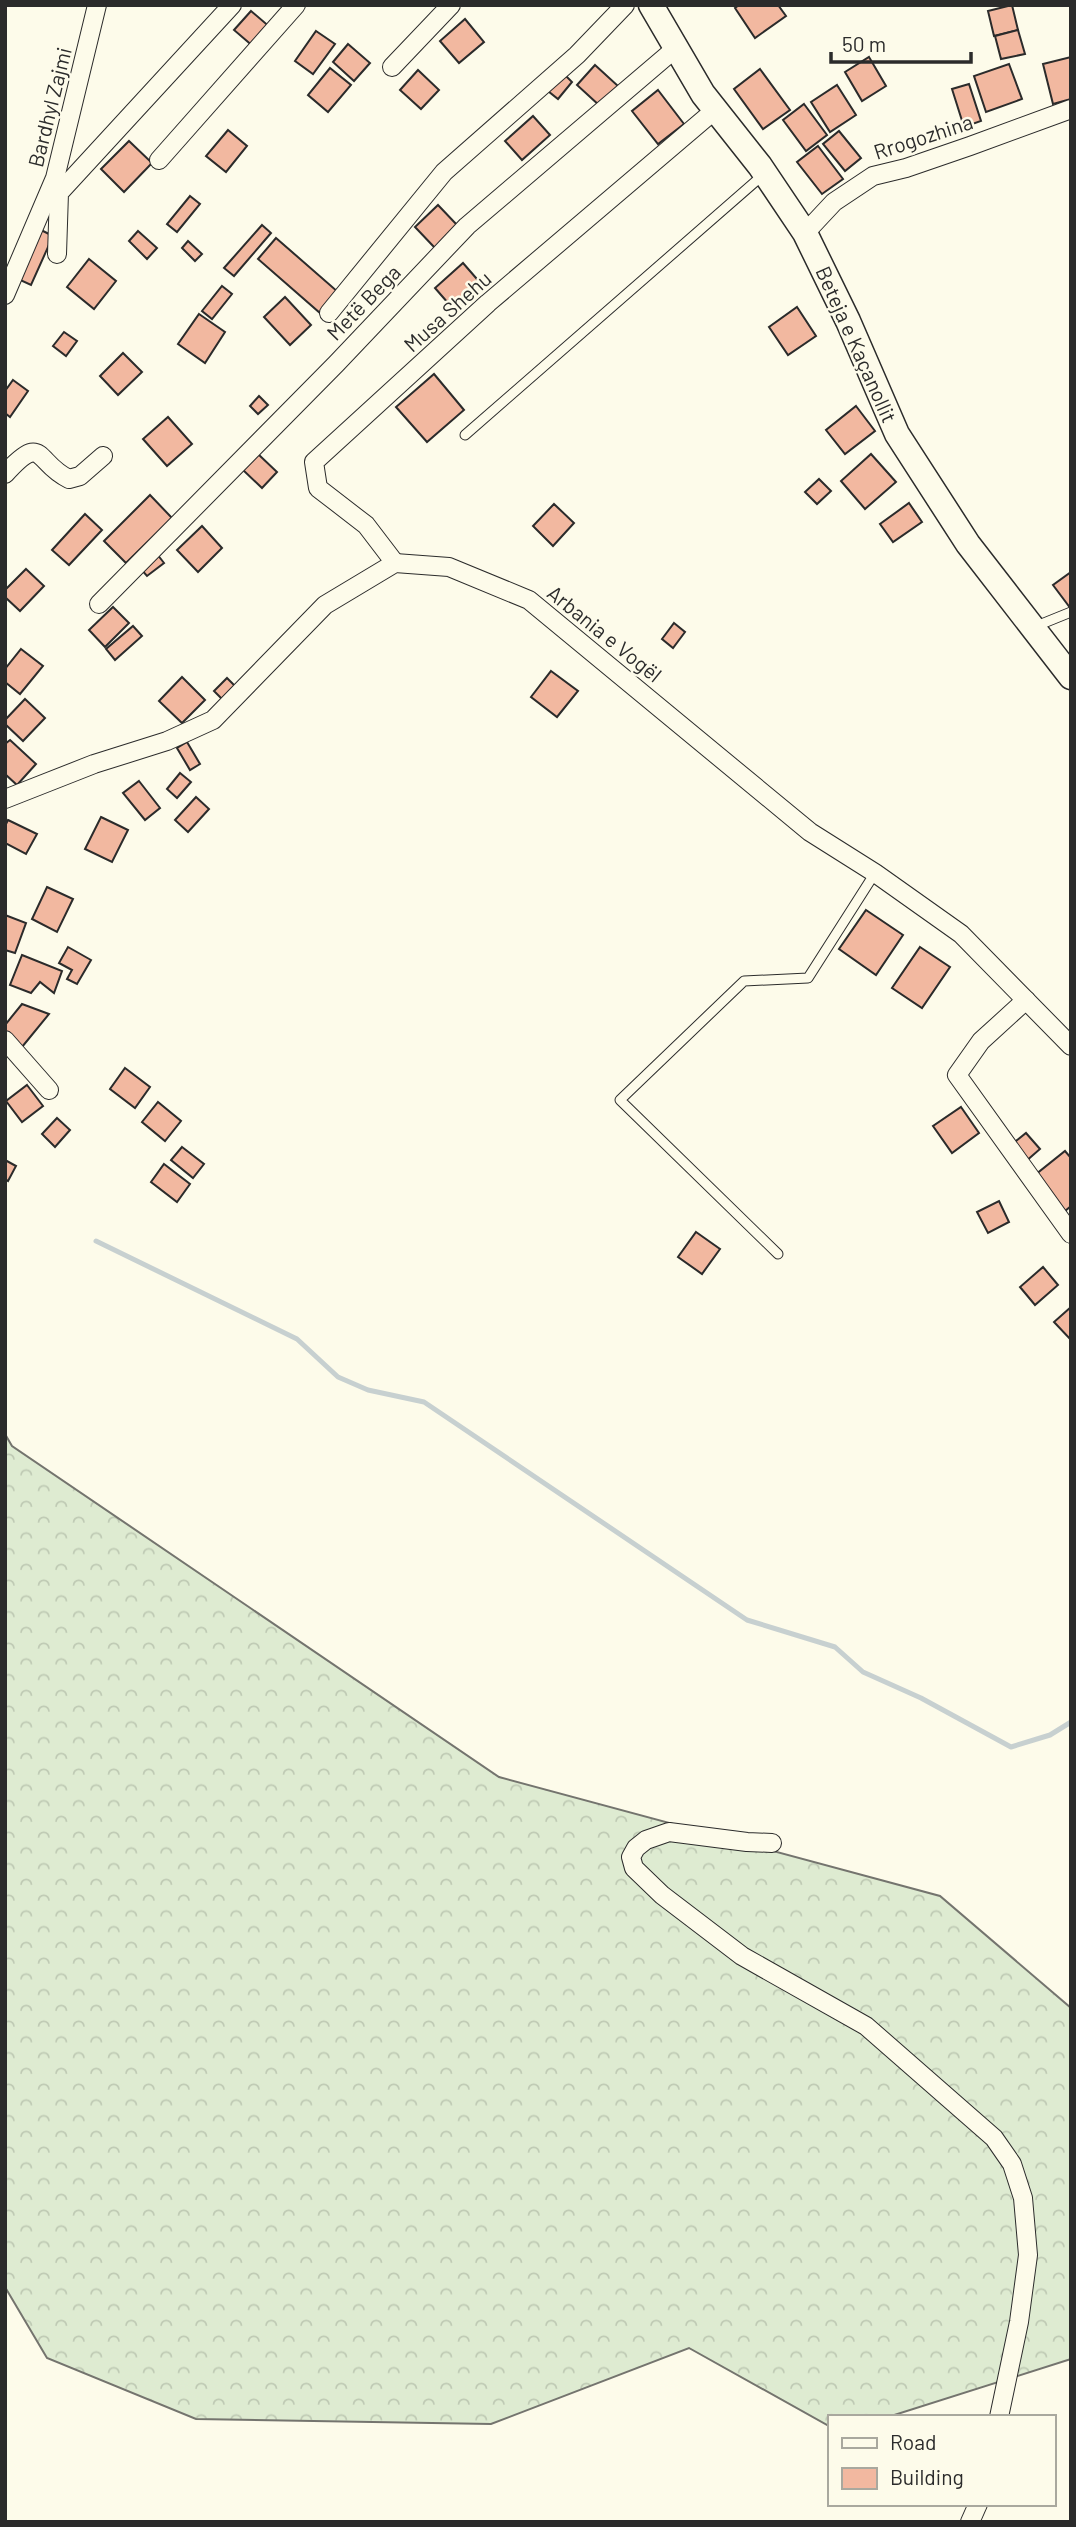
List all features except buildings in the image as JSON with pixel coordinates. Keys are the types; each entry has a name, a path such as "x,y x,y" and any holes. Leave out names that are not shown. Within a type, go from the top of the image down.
{"street":[{"name":"Bardhyl Zajmi","path":"5,295 55,178 97,5"},
{"path":"57,254 59,193 232,5"},
{"path":"159,160 296,5"},
{"path":"392,67 451,5"},
{"path":"329,313 444,172 577,55 625,5"},
{"name":"Beteja e Kaçanollit","path":"651,5 703,94 765,174 805,233 848,321 897,434 968,544 1071,677"},
{"name":"Metë Bega","path":"99,604 336,364 467,226 676,48"},
{"name":"Rrogozhina","path":"805,233 834,202 873,176 970,146 1071,108"},
{"name":"Musa Shehu","path":"395,563 366,525 318,488 314,463 488,303 716,110"},
{"path":"5,474 23,454 33,452 41,454 59,474 69,479 79,476 103,456"},
{"path":"5,799 94,764 167,741 213,720 325,605 395,563"},
{"name":"Arbania e Vogël","path":"395,563 449,567 529,600 810,832 875,873 961,934 1071,1046"},
{"path":"1026,1000 981,1041 957,1075 1071,1234"},
{"path":"5,1040 48,1090"},
{"path":"772,1843 668,1832 646,1840 636,1848 631,1857 634,1868 662,1895 742,1956 866,2026 995,2138 1012,2164 1023,2198 1028,2255 999,2415"},
{"path":"970,2522 977,2506"}],"lane":[{"path":"466,435 765,174"},
{"path":"1032,627 1071,612"},
{"path":"778,1254 620,1100 744,981 808,978 875,873"}],"green space":[{"path":"5,1434 12,1446 499,1777 940,1896 1071,2008 1071,2359 894,2415 828,2415 828,2425 689,2348 491,2424 196,2419 47,2358 5,2287"}],"waterway":[{"path":"96,1241 297,1339 338,1377 368,1390 424,1402 747,1620 835,1647 863,1672 921,1698 1011,1747 1050,1735 1071,1722"}]}
